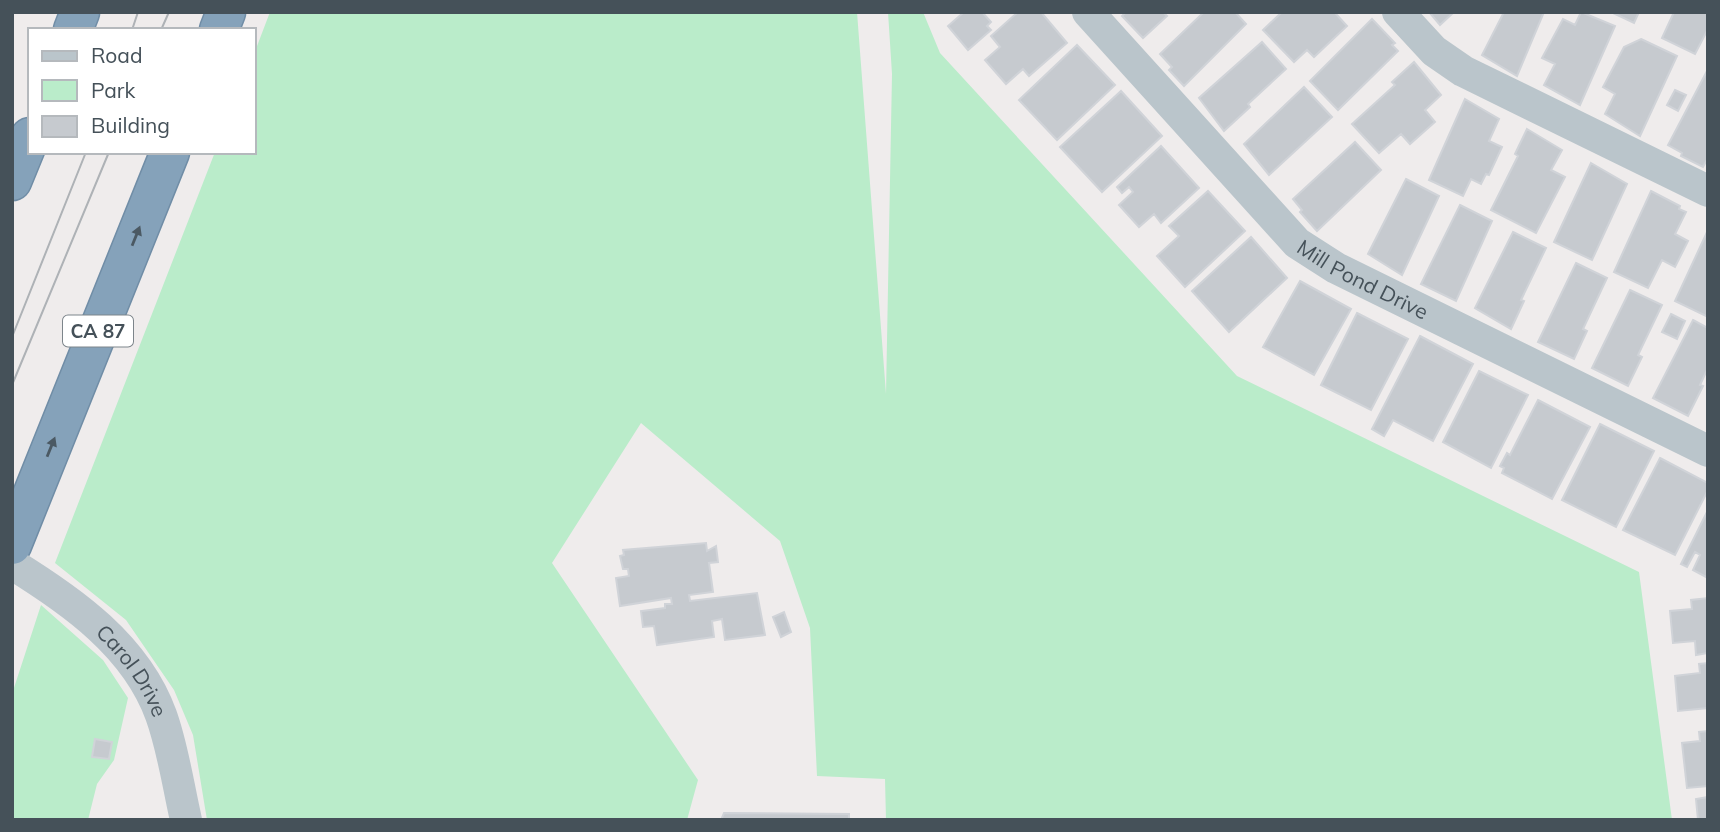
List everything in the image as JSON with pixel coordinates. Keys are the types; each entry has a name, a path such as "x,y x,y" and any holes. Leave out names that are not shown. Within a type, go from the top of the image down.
{"highway":[{"path":"12,181 28,142"},
{"name":"CA 87","path":"19,528 169,154"}],"street":[{"name":"Mill Pond Drive","path":"1088,12 1297,243 1336,268 1708,451"},
{"path":"1398,12 1434,51 1463,71 1708,191"},
{"name":"Carol Drive","path":"12,564 53,589 81,612 122,649 138,670 161,715 186,820"}],"green space":[{"path":"270,12 857,12 886,394 892,74 888,12 923,12 940,53 1237,376 1639,572 1672,820 886,820 885,779 817,776 810,628 780,541 641,423 552,563 698,780 687,820 207,820 193,735 174,690 126,620 55,563 214,154 256,154 256,49"},
{"path":"41,605 103,660 128,698 114,760 97,784 88,820 12,820 12,694"}],"building":[{"path":"964,12 982,12 991,22 987,26 991,30 968,50 948,26"},
{"path":"1018,12 1041,12 1067,43 1029,76 1023,69 1006,84 985,60 1000,47 991,36"},
{"path":"1126,12 1163,12 1167,16 1143,38 1122,16"},
{"path":"1204,12 1235,12 1246,24 1184,86 1169,70 1172,67 1160,54"},
{"path":"1282,12 1338,12 1336,14 1347,26 1314,57 1307,50 1294,62 1263,30"},
{"path":"1429,12 1454,12 1440,25"},
{"path":"1504,12 1544,12 1517,76 1482,55"},
{"path":"1581,12 1615,26 1580,105 1544,85 1555,64 1542,58 1563,19 1575,25"},
{"path":"1611,12 1639,12 1634,23"},
{"path":"1674,12 1708,12 1708,29 1695,54 1662,38"},
{"path":"1372,19 1395,43 1392,45 1398,51 1338,110 1310,81"},
{"path":"1641,39 1677,56 1640,136 1605,114 1615,94 1603,87 1624,47"},
{"path":"1262,42 1286,69 1248,104 1250,107 1224,131 1199,98"},
{"path":"1077,45 1115,85 1057,140 1019,100"},
{"path":"1414,62 1441,95 1425,110 1435,122 1410,144 1401,134 1379,153 1352,124 1395,85 1392,82"},
{"path":"1707,71 1708,158 1703,167 1681,156 1682,153 1668,145"},
{"path":"1304,87 1332,117 1269,175 1244,144"},
{"path":"1675,90 1686,95 1678,111 1667,105"},
{"path":"1121,91 1162,136 1102,192 1060,147"},
{"path":"1465,99 1499,119 1489,141 1502,147 1489,175 1486,174 1481,184 1471,179 1463,196 1429,180"},
{"path":"1527,129 1562,150 1551,170 1565,177 1536,233 1491,210 1518,156 1515,154"},
{"path":"1355,142 1381,170 1317,231 1300,212 1302,210 1293,199"},
{"path":"1161,146 1199,188 1161,223 1154,214 1139,227 1119,205 1133,192 1129,187 1122,193 1117,187"},
{"path":"1591,163 1627,184 1592,260 1554,242"},
{"path":"1406,179 1439,196 1402,275 1368,254"},
{"path":"1208,191 1245,231 1185,287 1157,256 1179,236 1169,226"},
{"path":"1651,191 1686,212 1675,234 1688,241 1675,267 1662,260 1648,288 1614,272"},
{"path":"1460,205 1492,221 1456,301 1421,284"},
{"path":"1708,230 1708,317 1675,301"},
{"path":"1513,232 1546,248 1521,300 1524,301 1511,329 1475,308"},
{"path":"1251,237 1287,278 1229,332 1192,291"},
{"path":"1576,263 1607,278 1583,329 1587,331 1574,359 1538,342"},
{"path":"1300,281 1351,309 1314,375 1263,347"},
{"path":"1630,290 1662,305 1638,355 1642,357 1628,386 1592,368"},
{"path":"1357,313 1408,339 1371,410 1321,385"},
{"path":"1671,314 1685,321 1677,339 1662,332"},
{"path":"1693,320 1708,328 1708,368 1700,385 1703,386 1688,416 1653,398"},
{"path":"1420,336 1473,364 1433,441 1393,420 1384,436 1372,429"},
{"path":"1479,371 1528,395 1491,468 1443,442"},
{"path":"1538,400 1590,427 1552,499 1502,473 1504,468 1500,466 1507,453 1510,455"},
{"path":"1600,424 1654,451 1616,527 1562,500"},
{"path":"1660,458 1708,483 1708,490 1675,555 1623,530"},
{"path":"1708,510 1708,578 1693,570 1700,555 1695,552 1687,567 1681,564"},
{"path":"706,543 707,551 716,546 718,562 709,563 713,592 689,595 690,601 757,593 765,635 725,640 722,619 712,621 714,637 657,645 654,626 643,627 641,611 665,608 665,604 672,604 671,598 620,606 616,578 629,576 628,569 623,569 620,556 624,555 623,550"},
{"path":"1708,598 1708,653 1696,655 1695,641 1673,643 1670,611 1692,609 1691,600"},
{"path":"784,612 791,632 781,637 773,617"},
{"path":"1708,663 1708,708 1678,711 1675,676 1700,673 1699,664"},
{"path":"1708,731 1708,786 1687,788 1682,743 1700,741 1699,732"},
{"path":"95,739 112,742 109,759 92,757"},
{"path":"1708,797 1708,820 1698,820 1696,799"},
{"path":"724,813 849,814 849,820 721,820"}],"tram line":[{"path":"133,28 138,12"},
{"path":"162,28 169,12"},
{"path":"12,337 85,154"},
{"path":"12,385 108,154"}]}
